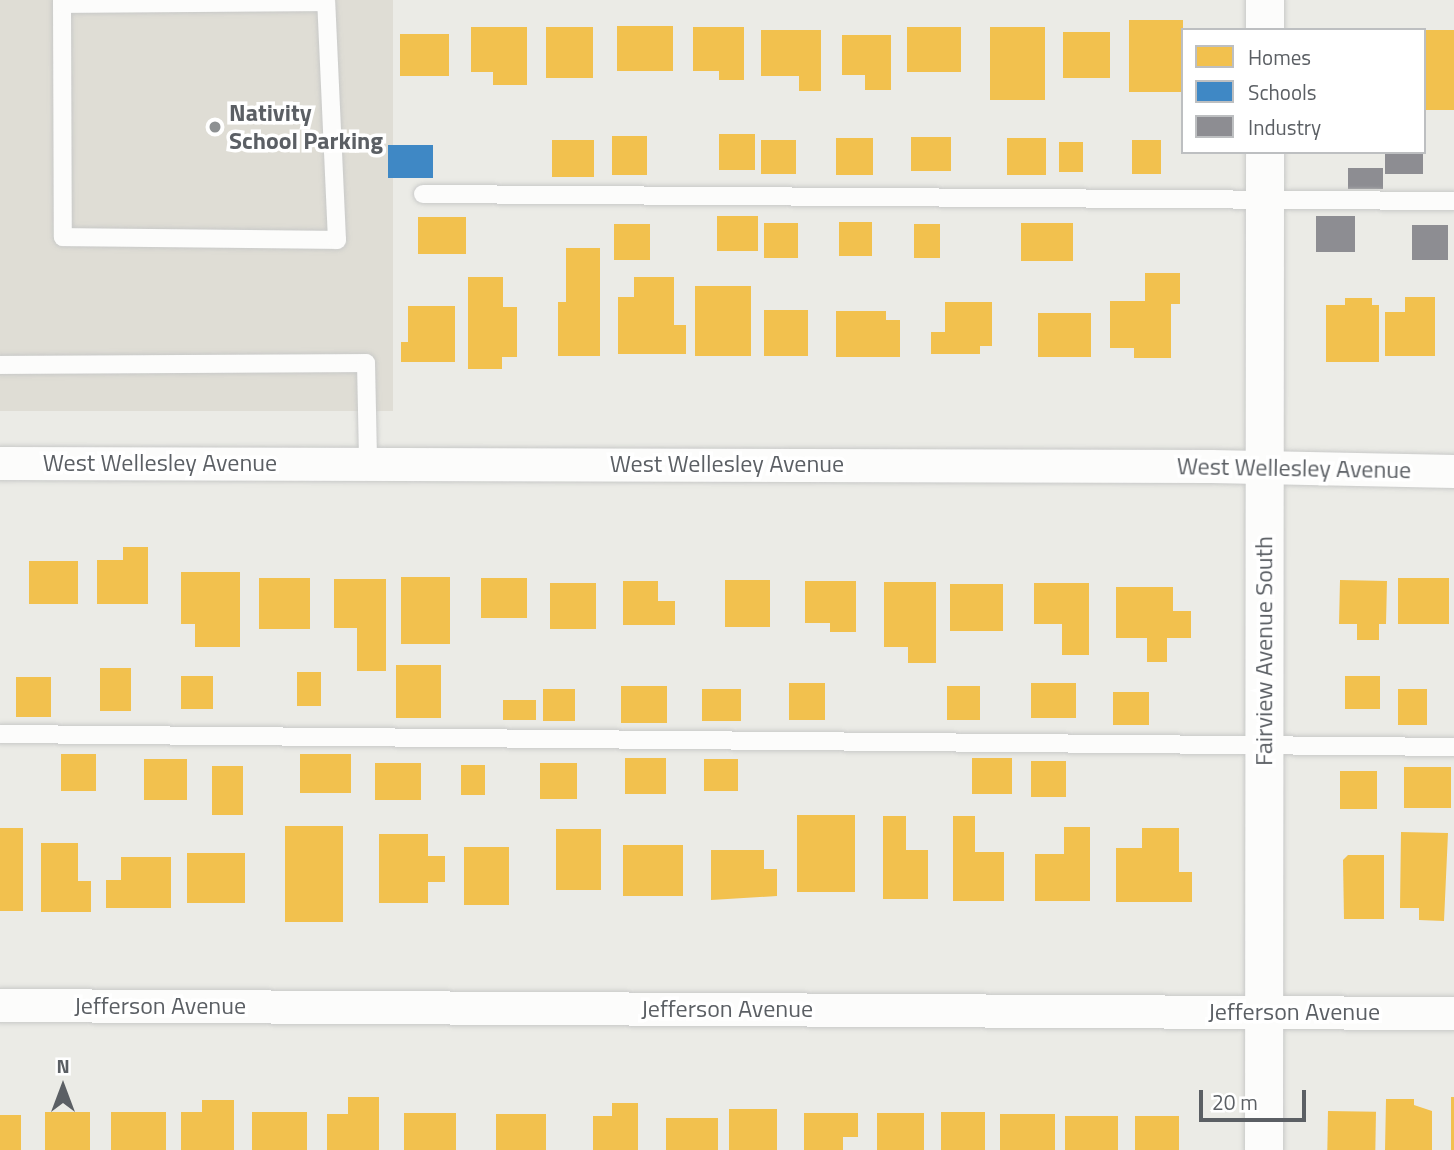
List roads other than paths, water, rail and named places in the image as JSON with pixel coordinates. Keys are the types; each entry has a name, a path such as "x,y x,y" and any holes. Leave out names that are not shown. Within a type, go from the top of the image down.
{"street":[{"path":"1265,0 1265,28"},
{"name":"Fairview Avenue South","path":"1264,1150 1265,154"},
{"name":"West Wellesley Avenue","path":"0,463 368,462 1263,467 1454,471"},
{"name":"Jefferson Avenue","path":"0,1005 1454,1013"}],"lane":[{"path":"62,2 327,2 337,240 63,237 62,2"},
{"path":"423,194 1454,201"},
{"path":"0,365 366,363 368,462"},
{"path":"0,734 1454,747"}],"place":[{"name":"Nativity School Parking","path":"215,127"}]}
